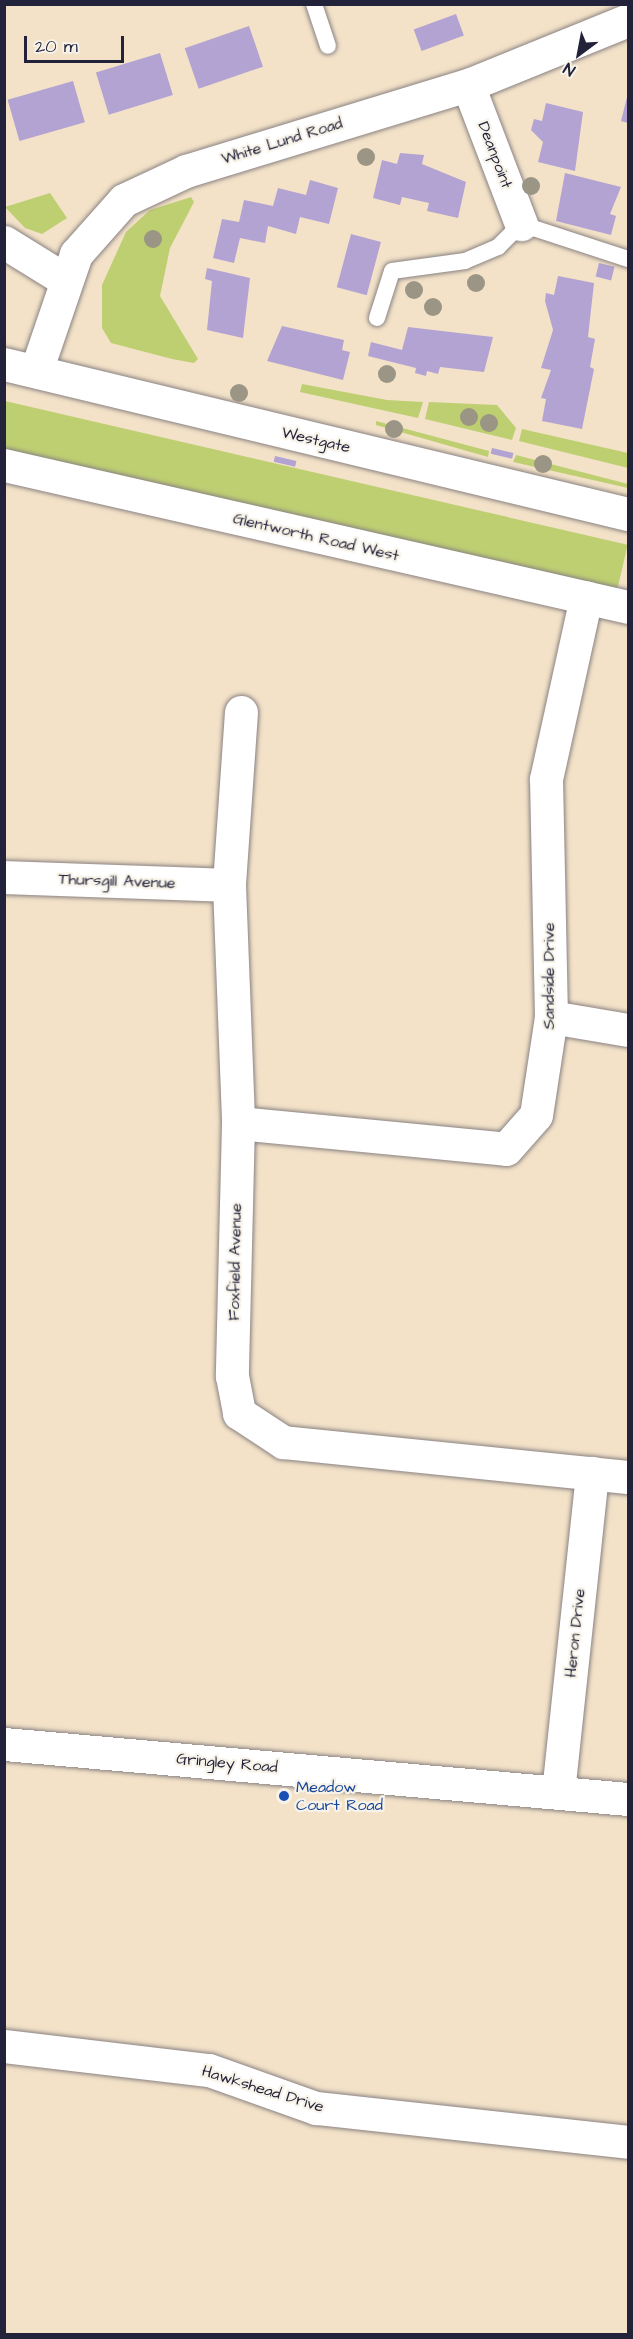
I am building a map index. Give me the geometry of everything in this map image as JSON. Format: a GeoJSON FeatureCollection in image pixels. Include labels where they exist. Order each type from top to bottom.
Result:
{"type":"FeatureCollection","features":[{"type":"Feature","properties":{"kind":"street","name":"White Lund Road"},"geometry":{"type":"LineString","coordinates":[[36,371],[64,279],[105,216],[153,184],[468,85],[628,20]]}},
{"type":"Feature","properties":{"kind":"street","name":"Deanpoint"},"geometry":{"type":"LineString","coordinates":[[468,85],[521,224]]}},
{"type":"Feature","properties":{"kind":"street"},"geometry":{"type":"LineString","coordinates":[[4,242],[64,279]]}},
{"type":"Feature","properties":{"kind":"street","name":"Westgate"},"geometry":{"type":"LineString","coordinates":[[4,364],[628,514]]}},
{"type":"Feature","properties":{"kind":"street","name":"Glentworth Road West"},"geometry":{"type":"LineString","coordinates":[[4,465],[628,607]]}},
{"type":"Feature","properties":{"kind":"street","name":"Sandside Drive"},"geometry":{"type":"LineString","coordinates":[[238,1123],[506,1149],[537,1115],[551,1017],[546,780],[586,597]]}},
{"type":"Feature","properties":{"kind":"street","name":"Foxfield Avenue"},"geometry":{"type":"LineString","coordinates":[[242,712],[229,885],[238,1123],[232,1376],[239,1413],[283,1442],[628,1477]]}},
{"type":"Feature","properties":{"kind":"street","name":"Thursgill Avenue"},"geometry":{"type":"LineString","coordinates":[[4,877],[229,885]]}},
{"type":"Feature","properties":{"kind":"street"},"geometry":{"type":"LineString","coordinates":[[551,1017],[628,1030]]}},
{"type":"Feature","properties":{"kind":"street","name":"Heron Drive"},"geometry":{"type":"LineString","coordinates":[[558,1792],[592,1473]]}},
{"type":"Feature","properties":{"kind":"street","name":"Gringley Road"},"geometry":{"type":"LineString","coordinates":[[4,1744],[628,1799]]}},
{"type":"Feature","properties":{"kind":"street","name":"Hawkshead Drive"},"geometry":{"type":"LineString","coordinates":[[4,2046],[209,2070],[316,2108],[628,2142]]}},
{"type":"Feature","properties":{"kind":"lane"},"geometry":{"type":"LineString","coordinates":[[314,4],[328,46]]}},
{"type":"Feature","properties":{"kind":"lane"},"geometry":{"type":"LineString","coordinates":[[377,318],[392,270],[465,261],[498,247],[521,224],[628,259]]}},
{"type":"Feature","properties":{"kind":"green space"},"geometry":{"type":"Polygon","coordinates":[[[50,193],[67,218],[42,234],[25,228],[5,207],[50,193]]]}},
{"type":"Feature","properties":{"kind":"green space"},"geometry":{"type":"Polygon","coordinates":[[[191,197],[194,202],[170,248],[160,296],[198,359],[194,363],[172,359],[111,343],[102,328],[102,285],[126,232],[150,210],[191,197]]]}},
{"type":"Feature","properties":{"kind":"green space"},"geometry":{"type":"Polygon","coordinates":[[[302,384],[387,400],[423,402],[418,418],[300,392],[302,384]]]}},
{"type":"Feature","properties":{"kind":"green space"},"geometry":{"type":"Polygon","coordinates":[[[5,401],[628,545],[616,594],[4,453],[5,401]]]}},
{"type":"Feature","properties":{"kind":"green space"},"geometry":{"type":"Polygon","coordinates":[[[429,402],[497,405],[516,428],[512,440],[425,419],[429,402]]]}},
{"type":"Feature","properties":{"kind":"green space"},"geometry":{"type":"Polygon","coordinates":[[[376,421],[489,451],[488,457],[376,425],[376,421]]]}},
{"type":"Feature","properties":{"kind":"green space"},"geometry":{"type":"Polygon","coordinates":[[[522,429],[628,453],[628,468],[519,441],[522,429]]]}},
{"type":"Feature","properties":{"kind":"green space"},"geometry":{"type":"Polygon","coordinates":[[[516,455],[628,484],[628,488],[513,462],[516,455]]]}},
{"type":"Feature","properties":{"kind":"building"},"geometry":{"type":"Polygon","coordinates":[[[456,14],[464,36],[422,51],[414,29],[456,14]]]}},
{"type":"Feature","properties":{"kind":"building"},"geometry":{"type":"Polygon","coordinates":[[[249,26],[263,67],[199,89],[185,48],[249,26]]]}},
{"type":"Feature","properties":{"kind":"building"},"geometry":{"type":"Polygon","coordinates":[[[160,53],[173,95],[109,115],[96,73],[160,53]]]}},
{"type":"Feature","properties":{"kind":"building"},"geometry":{"type":"Polygon","coordinates":[[[73,81],[85,122],[19,141],[8,100],[73,81]]]}},
{"type":"Feature","properties":{"kind":"building"},"geometry":{"type":"Polygon","coordinates":[[[628,93],[628,123],[621,121],[628,93]]]}},
{"type":"Feature","properties":{"kind":"building"},"geometry":{"type":"Polygon","coordinates":[[[546,103],[583,112],[575,171],[538,162],[543,142],[531,130],[534,119],[542,121],[546,103]]]}},
{"type":"Feature","properties":{"kind":"building"},"geometry":{"type":"Polygon","coordinates":[[[400,153],[424,155],[422,164],[466,182],[458,218],[427,211],[429,203],[402,197],[400,205],[373,198],[382,160],[397,164],[400,153]]]}},
{"type":"Feature","properties":{"kind":"building"},"geometry":{"type":"Polygon","coordinates":[[[565,173],[621,187],[610,214],[616,216],[611,235],[556,221],[565,173]]]}},
{"type":"Feature","properties":{"kind":"building"},"geometry":{"type":"Polygon","coordinates":[[[310,180],[338,188],[329,224],[300,217],[296,234],[268,226],[265,243],[240,238],[234,263],[213,258],[222,219],[239,222],[244,200],[273,206],[278,188],[306,195],[310,180]]]}},
{"type":"Feature","properties":{"kind":"building"},"geometry":{"type":"Polygon","coordinates":[[[351,234],[381,242],[367,295],[337,287],[351,234]]]}},
{"type":"Feature","properties":{"kind":"building"},"geometry":{"type":"Polygon","coordinates":[[[599,263],[615,267],[611,280],[596,277],[599,263]]]}},
{"type":"Feature","properties":{"kind":"building"},"geometry":{"type":"Polygon","coordinates":[[[207,268],[250,278],[243,338],[207,330],[212,281],[205,279],[207,268]]]}},
{"type":"Feature","properties":{"kind":"building"},"geometry":{"type":"Polygon","coordinates":[[[558,276],[594,283],[588,337],[595,339],[590,367],[594,369],[582,429],[542,421],[546,399],[541,398],[551,370],[541,368],[553,330],[545,301],[546,293],[554,295],[558,276]]]}},
{"type":"Feature","properties":{"kind":"building"},"geometry":{"type":"Polygon","coordinates":[[[282,326],[344,340],[342,350],[350,352],[343,380],[267,361],[282,326]]]}},
{"type":"Feature","properties":{"kind":"building"},"geometry":{"type":"Polygon","coordinates":[[[408,327],[493,337],[484,372],[440,367],[438,374],[427,371],[426,376],[415,373],[416,368],[368,356],[371,342],[402,350],[408,327]]]}},
{"type":"Feature","properties":{"kind":"building"},"geometry":{"type":"Polygon","coordinates":[[[492,448],[513,453],[512,459],[491,454],[492,448]]]}},
{"type":"Feature","properties":{"kind":"building"},"geometry":{"type":"Polygon","coordinates":[[[275,456],[296,461],[295,467],[274,462],[275,456]]]}},
{"type":"Feature","properties":{"kind":"place","name":"Meadow Court Road"},"geometry":{"type":"Point","coordinates":[284,1796]}}]}
